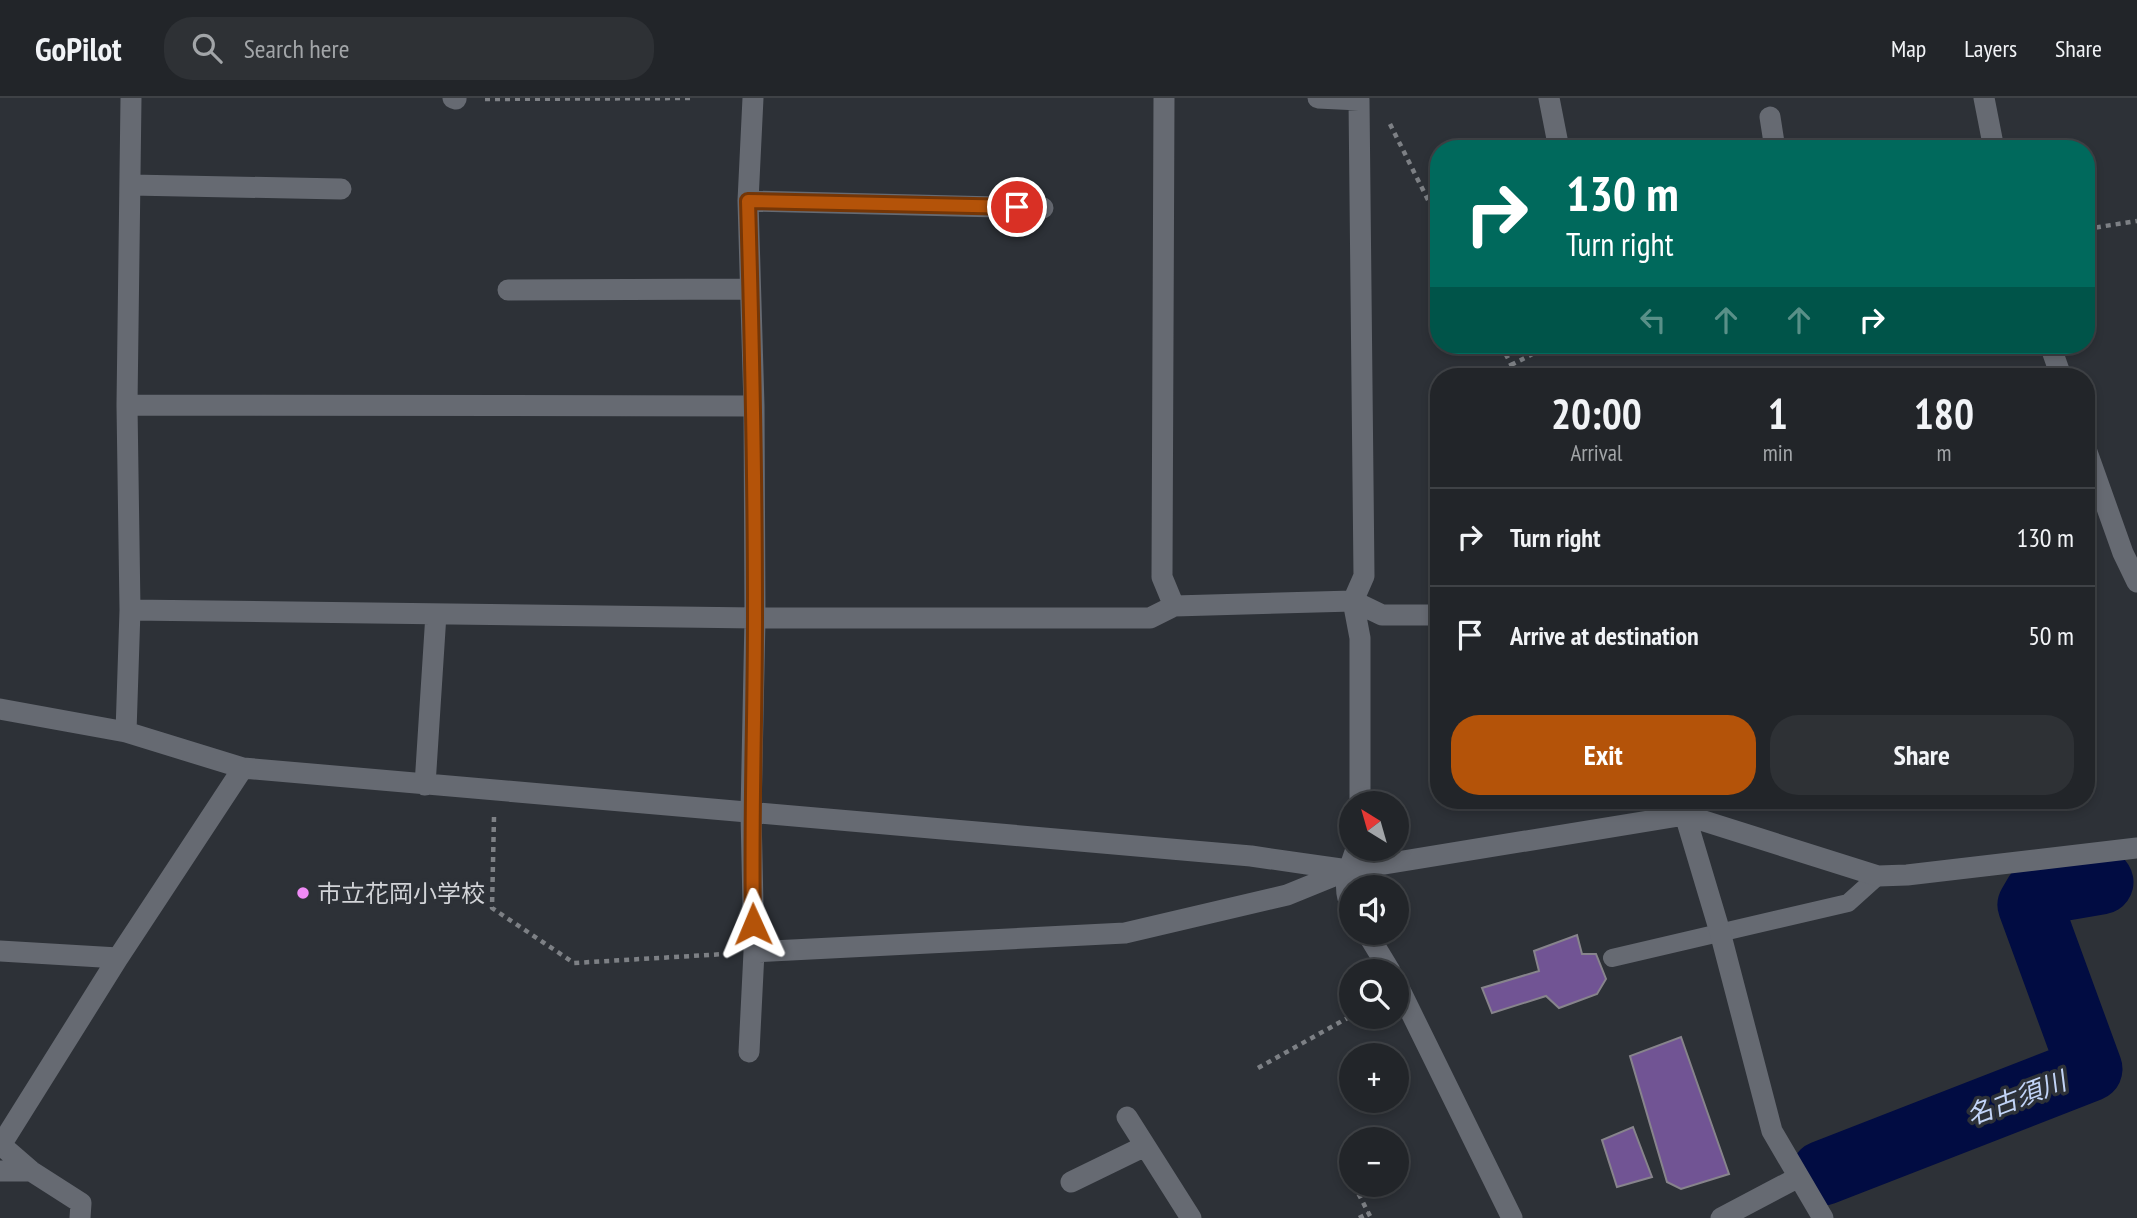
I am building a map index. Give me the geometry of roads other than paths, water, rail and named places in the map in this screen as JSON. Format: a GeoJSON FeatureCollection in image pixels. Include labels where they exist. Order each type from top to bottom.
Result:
{"type":"FeatureCollection","features":[{"type":"Feature","properties":{"kind":"street"},"geometry":{"type":"LineString","coordinates":[[126,732],[130,610],[127,405],[131,98]]}},
{"type":"Feature","properties":{"kind":"street"},"geometry":{"type":"LineString","coordinates":[[749,1052],[754,952],[751,813],[755,618],[754,406],[748,201],[753,98]]}},
{"type":"Feature","properties":{"kind":"street"},"geometry":{"type":"LineString","coordinates":[[1164,98],[1162,577],[1174,606]]}},
{"type":"Feature","properties":{"kind":"street"},"geometry":{"type":"LineString","coordinates":[[1318,98],[1359,100],[1364,576],[1353,601],[1360,638],[1360,791]]}},
{"type":"Feature","properties":{"kind":"street"},"geometry":{"type":"LineString","coordinates":[[1549,98],[1557,140]]}},
{"type":"Feature","properties":{"kind":"street"},"geometry":{"type":"LineString","coordinates":[[1984,98],[1992,140]]}},
{"type":"Feature","properties":{"kind":"street"},"geometry":{"type":"LineString","coordinates":[[1770,117],[1774,140]]}},
{"type":"Feature","properties":{"kind":"street"},"geometry":{"type":"LineString","coordinates":[[131,185],[341,189]]}},
{"type":"Feature","properties":{"kind":"street"},"geometry":{"type":"LineString","coordinates":[[748,201],[1044,208]]}},
{"type":"Feature","properties":{"kind":"street"},"geometry":{"type":"LineString","coordinates":[[508,290],[750,289]]}},
{"type":"Feature","properties":{"kind":"street"},"geometry":{"type":"LineString","coordinates":[[127,405],[754,406]]}},
{"type":"Feature","properties":{"kind":"street"},"geometry":{"type":"LineString","coordinates":[[2095,475],[2123,554],[2137,582]]}},
{"type":"Feature","properties":{"kind":"street"},"geometry":{"type":"LineString","coordinates":[[130,610],[755,618],[1150,618],[1174,606],[1353,601],[1382,615],[1430,615]]}},
{"type":"Feature","properties":{"kind":"street"},"geometry":{"type":"LineString","coordinates":[[425,785],[436,614]]}},
{"type":"Feature","properties":{"kind":"street"},"geometry":{"type":"LineString","coordinates":[[0,709],[126,732],[243,768],[1251,856],[1348,870]]}},
{"type":"Feature","properties":{"kind":"street"},"geometry":{"type":"LineString","coordinates":[[80,1218],[81,1203],[31,1171],[1,1146],[118,958],[243,768]]}},
{"type":"Feature","properties":{"kind":"street"},"geometry":{"type":"LineString","coordinates":[[754,952],[1125,933],[1287,895],[1348,870],[1685,815],[1878,876],[1908,875],[2137,848]]}},
{"type":"Feature","properties":{"kind":"street"},"geometry":{"type":"LineString","coordinates":[[1685,815],[1720,932],[1772,1131],[1797,1178],[1823,1218]]}},
{"type":"Feature","properties":{"kind":"street"},"geometry":{"type":"LineString","coordinates":[[1348,875],[1351,861]]}},
{"type":"Feature","properties":{"kind":"street"},"geometry":{"type":"LineString","coordinates":[[0,951],[118,958]]}},
{"type":"Feature","properties":{"kind":"street"},"geometry":{"type":"LineString","coordinates":[[1409,1008],[1512,1218]]}},
{"type":"Feature","properties":{"kind":"street"},"geometry":{"type":"LineString","coordinates":[[1127,1117],[1191,1218]]}},
{"type":"Feature","properties":{"kind":"street"},"geometry":{"type":"LineString","coordinates":[[1071,1182],[1145,1146]]}},
{"type":"Feature","properties":{"kind":"street"},"geometry":{"type":"LineString","coordinates":[[0,1171],[31,1171]]}},
{"type":"Feature","properties":{"kind":"street"},"geometry":{"type":"LineString","coordinates":[[1721,1218],[1797,1178]]}},
{"type":"Feature","properties":{"kind":"lane"},"geometry":{"type":"LineString","coordinates":[[1612,958],[1848,903],[1878,876]]}},
{"type":"Feature","properties":{"kind":"waterway","name":"名古須川"},"geometry":{"type":"LineString","coordinates":[[1823,1173],[2090,1069],[2030,905],[2037,893],[2101,882]]}},
{"type":"Feature","properties":{"kind":"place","name":"市立花岡小学校"},"geometry":{"type":"Point","coordinates":[303,893]}}]}
